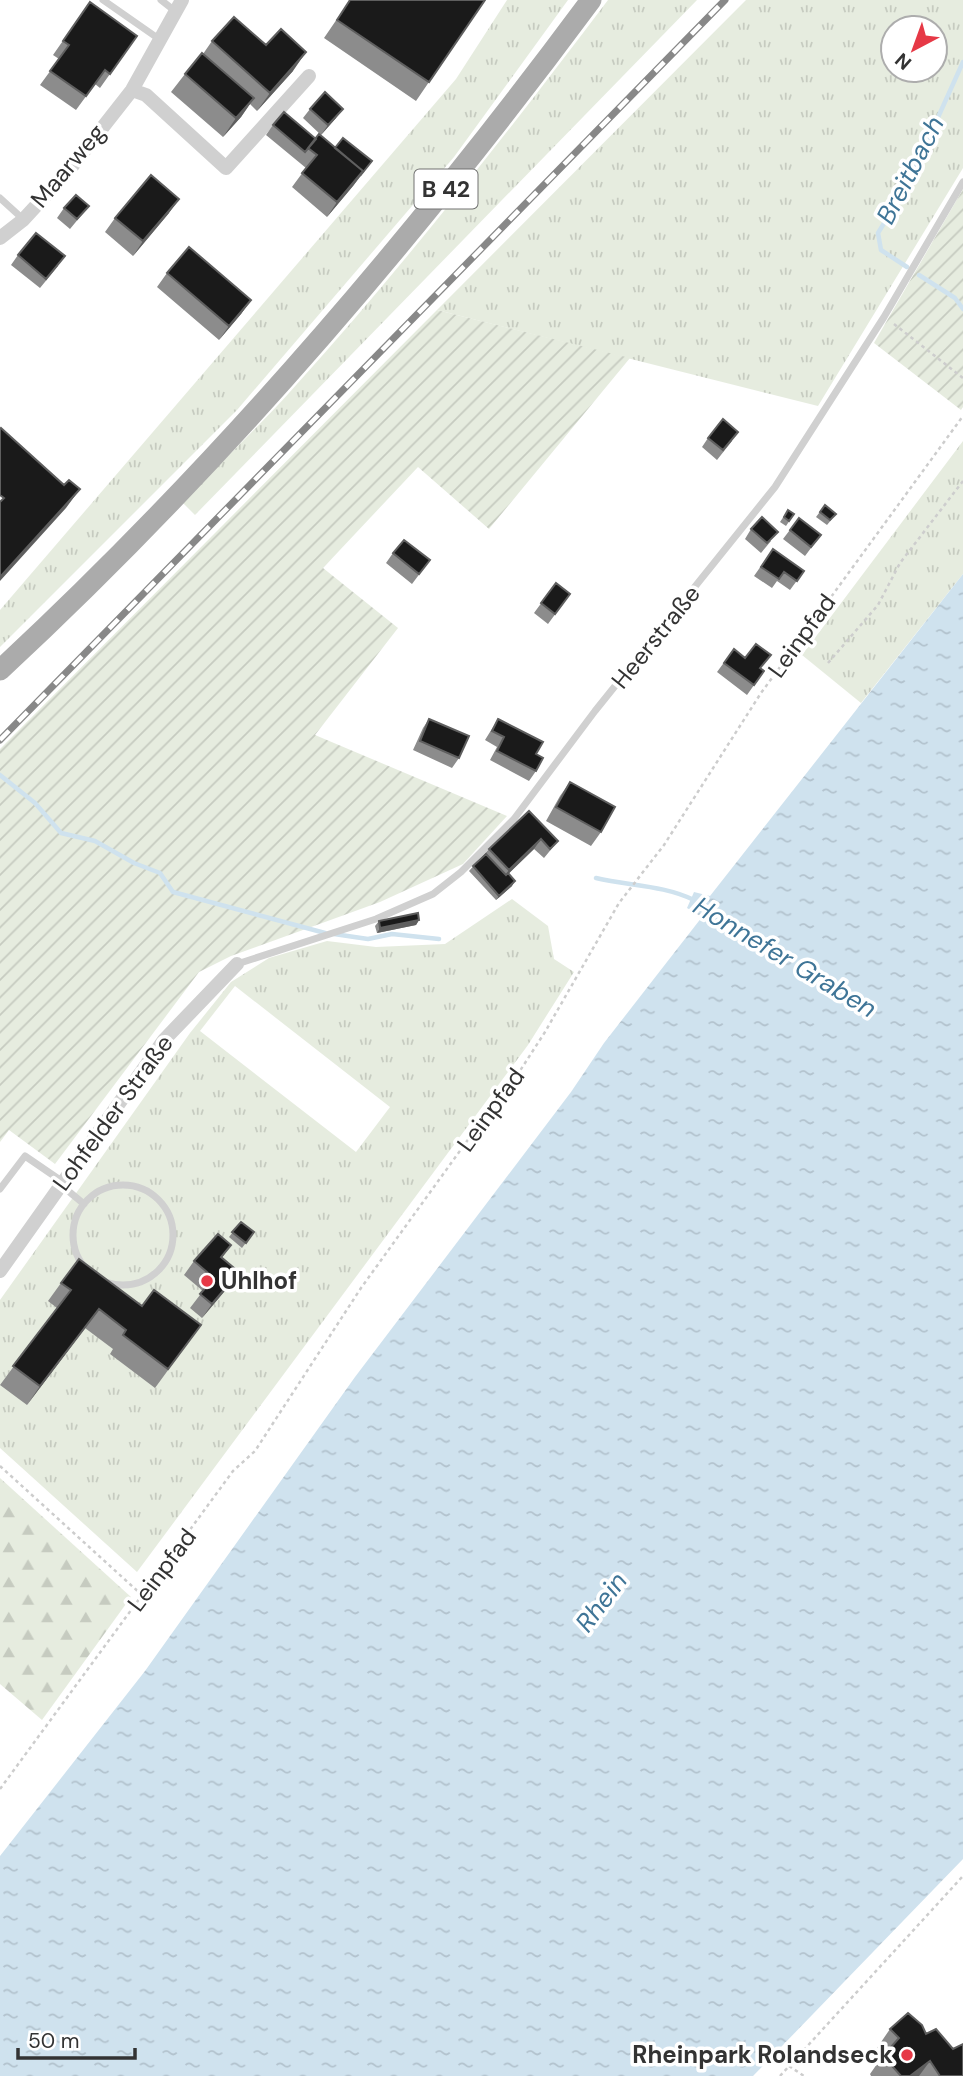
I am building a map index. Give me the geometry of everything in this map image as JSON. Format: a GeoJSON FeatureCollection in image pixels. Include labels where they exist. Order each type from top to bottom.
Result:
{"type":"FeatureCollection","features":[{"type":"Feature","properties":{"kind":"main road","name":"B 42"},"geometry":{"type":"LineString","coordinates":[[4,667],[83,592],[292,372],[461,170],[591,0]]}},
{"type":"Feature","properties":{"kind":"street","name":"Maarweg"},"geometry":{"type":"LineString","coordinates":[[0,238],[23,220],[70,169],[132,90],[179,6]]}},
{"type":"Feature","properties":{"kind":"street"},"geometry":{"type":"LineString","coordinates":[[132,90],[146,95],[226,168],[309,76]]}},
{"type":"Feature","properties":{"kind":"street","name":"Lohfelder Straße"},"geometry":{"type":"LineString","coordinates":[[0,1270],[164,1040],[237,964]]}},
{"type":"Feature","properties":{"kind":"lane"},"geometry":{"type":"LineString","coordinates":[[103,0],[159,39]]}},
{"type":"Feature","properties":{"kind":"lane"},"geometry":{"type":"LineString","coordinates":[[160,0],[179,6]]}},
{"type":"Feature","properties":{"kind":"lane","name":"Heerstraße"},"geometry":{"type":"LineString","coordinates":[[237,964],[376,919],[433,894],[461,872],[514,819],[595,711],[775,487],[884,317],[963,182]]}},
{"type":"Feature","properties":{"kind":"lane"},"geometry":{"type":"LineString","coordinates":[[0,198],[23,220]]}},
{"type":"Feature","properties":{"kind":"lane"},"geometry":{"type":"LineString","coordinates":[[0,1189],[25,1156],[84,1203]]}},
{"type":"Feature","properties":{"kind":"lane"},"geometry":{"type":"LineString","coordinates":[[110,1186],[134,1187],[155,1197],[166,1210],[172,1224],[172,1241],[168,1256],[159,1270],[145,1280],[129,1285],[112,1284],[96,1278],[84,1266],[74,1243],[75,1218],[84,1203],[110,1186]]}},
{"type":"Feature","properties":{"kind":"path"},"geometry":{"type":"LineString","coordinates":[[884,317],[963,378]]}},
{"type":"Feature","properties":{"kind":"path","name":"Leinpfad"},"geometry":{"type":"LineString","coordinates":[[0,1789],[233,1471],[255,1451],[361,1288],[475,1130],[496,1108],[551,1023],[628,891],[664,845],[761,693],[963,416]]}},
{"type":"Feature","properties":{"kind":"path"},"geometry":{"type":"LineString","coordinates":[[828,663],[878,605],[900,563],[963,481]]}},
{"type":"Feature","properties":{"kind":"path"},"geometry":{"type":"LineString","coordinates":[[0,1466],[143,1596]]}},
{"type":"Feature","properties":{"kind":"path"},"geometry":{"type":"LineString","coordinates":[[780,2076],[963,1876]]}},
{"type":"Feature","properties":{"kind":"path"},"geometry":{"type":"LineString","coordinates":[[789,2066],[804,2076]]}},
{"type":"Feature","properties":{"kind":"green space"},"geometry":{"type":"Polygon","coordinates":[[[507,0],[568,0],[454,157],[237,410],[0,647],[0,610],[456,79],[507,0]]]}},
{"type":"Feature","properties":{"kind":"green space"},"geometry":{"type":"Polygon","coordinates":[[[608,0],[697,0],[195,515],[182,502],[283,399],[378,291],[495,147],[608,0]]]}},
{"type":"Feature","properties":{"kind":"green space"},"geometry":{"type":"Polygon","coordinates":[[[746,0],[963,0],[963,168],[818,406],[437,310],[746,0]]]}},
{"type":"Feature","properties":{"kind":"green space"},"geometry":{"type":"Polygon","coordinates":[[[963,189],[963,407],[961,410],[874,343],[963,189]]]}},
{"type":"Feature","properties":{"kind":"green space"},"geometry":{"type":"Polygon","coordinates":[[[437,310],[630,358],[489,529],[418,467],[323,568],[398,628],[315,735],[507,816],[463,864],[380,902],[231,956],[199,972],[55,1164],[9,1130],[0,1142],[0,749],[437,310]]]}},
{"type":"Feature","properties":{"kind":"green space"},"geometry":{"type":"Polygon","coordinates":[[[963,441],[963,574],[861,703],[802,655],[963,441]]]}},
{"type":"Feature","properties":{"kind":"green space"},"geometry":{"type":"Polygon","coordinates":[[[512,899],[548,926],[554,959],[574,972],[528,1045],[137,1572],[0,1448],[0,1300],[190,1033],[231,982],[269,958],[327,941],[376,947],[445,944],[512,899]],[[235,986],[200,1031],[356,1152],[390,1107],[235,986]]]}},
{"type":"Feature","properties":{"kind":"green space"},"geometry":{"type":"Polygon","coordinates":[[[0,1478],[131,1597],[42,1720],[0,1684],[0,1478]]]}},
{"type":"Feature","properties":{"kind":"water","name":"Rhein"},"geometry":{"type":"Polygon","coordinates":[[[963,574],[963,1859],[753,2076],[0,2076],[0,1856],[145,1671],[355,1377],[571,1092],[604,1043],[702,917],[687,908],[694,892],[710,896],[963,574]]]}},
{"type":"Feature","properties":{"kind":"building"},"geometry":{"type":"Polygon","coordinates":[[[350,0],[485,0],[429,82],[337,20],[350,0]]]}},
{"type":"Feature","properties":{"kind":"building"},"geometry":{"type":"Polygon","coordinates":[[[90,2],[137,36],[110,74],[105,70],[86,96],[50,71],[69,45],[63,41],[90,2]]]}},
{"type":"Feature","properties":{"kind":"building"},"geometry":{"type":"Polygon","coordinates":[[[234,17],[266,45],[281,29],[306,52],[270,93],[212,41],[234,17]]]}},
{"type":"Feature","properties":{"kind":"building"},"geometry":{"type":"Polygon","coordinates":[[[202,53],[254,98],[236,118],[185,74],[202,53]]]}},
{"type":"Feature","properties":{"kind":"building"},"geometry":{"type":"Polygon","coordinates":[[[325,92],[343,109],[328,125],[310,109],[325,92]]]}},
{"type":"Feature","properties":{"kind":"building"},"geometry":{"type":"Polygon","coordinates":[[[284,112],[316,139],[305,152],[273,125],[284,112]]]}},
{"type":"Feature","properties":{"kind":"building"},"geometry":{"type":"Polygon","coordinates":[[[319,134],[363,171],[337,202],[302,173],[317,155],[308,148],[319,134]]]}},
{"type":"Feature","properties":{"kind":"building"},"geometry":{"type":"Polygon","coordinates":[[[343,138],[372,161],[360,176],[363,171],[335,148],[343,138]]]}},
{"type":"Feature","properties":{"kind":"building"},"geometry":{"type":"Polygon","coordinates":[[[151,175],[179,199],[143,241],[115,218],[151,175]]]}},
{"type":"Feature","properties":{"kind":"building"},"geometry":{"type":"Polygon","coordinates":[[[76,195],[89,206],[77,219],[64,208],[76,195]]]}},
{"type":"Feature","properties":{"kind":"building"},"geometry":{"type":"Polygon","coordinates":[[[36,233],[65,256],[46,279],[18,255],[36,233]]]}},
{"type":"Feature","properties":{"kind":"building"},"geometry":{"type":"Polygon","coordinates":[[[189,247],[251,300],[229,326],[167,273],[189,247]]]}},
{"type":"Feature","properties":{"kind":"building"},"geometry":{"type":"Polygon","coordinates":[[[723,419],[738,432],[723,450],[708,438],[723,419]]]}},
{"type":"Feature","properties":{"kind":"building"},"geometry":{"type":"Polygon","coordinates":[[[1,428],[64,485],[69,480],[80,489],[0,577],[0,502],[4,498],[0,495],[1,428]]]}},
{"type":"Feature","properties":{"kind":"building"},"geometry":{"type":"Polygon","coordinates":[[[825,505],[836,514],[830,520],[820,512],[825,505]]]}},
{"type":"Feature","properties":{"kind":"building"},"geometry":{"type":"Polygon","coordinates":[[[788,510],[794,514],[789,521],[784,517],[788,510]]]}},
{"type":"Feature","properties":{"kind":"building"},"geometry":{"type":"Polygon","coordinates":[[[762,517],[778,532],[767,543],[751,529],[762,517]]]}},
{"type":"Feature","properties":{"kind":"building"},"geometry":{"type":"Polygon","coordinates":[[[799,518],[821,535],[811,547],[790,530],[799,518]]]}},
{"type":"Feature","properties":{"kind":"building"},"geometry":{"type":"Polygon","coordinates":[[[404,540],[430,560],[419,574],[393,553],[404,540]]]}},
{"type":"Feature","properties":{"kind":"building"},"geometry":{"type":"Polygon","coordinates":[[[773,549],[804,571],[797,581],[784,572],[779,579],[761,567],[773,549]]]}},
{"type":"Feature","properties":{"kind":"building"},"geometry":{"type":"Polygon","coordinates":[[[556,583],[570,594],[555,614],[541,603],[556,583]]]}},
{"type":"Feature","properties":{"kind":"building"},"geometry":{"type":"Polygon","coordinates":[[[756,644],[771,655],[760,668],[764,671],[754,685],[724,663],[734,649],[745,658],[756,644]]]}},
{"type":"Feature","properties":{"kind":"building"},"geometry":{"type":"Polygon","coordinates":[[[429,719],[469,736],[459,758],[420,741],[429,719]]]}},
{"type":"Feature","properties":{"kind":"building"},"geometry":{"type":"Polygon","coordinates":[[[498,719],[543,742],[536,754],[543,758],[536,771],[497,751],[504,737],[492,731],[498,719]]]}},
{"type":"Feature","properties":{"kind":"building"},"geometry":{"type":"Polygon","coordinates":[[[570,782],[615,807],[601,832],[556,807],[570,782]]]}},
{"type":"Feature","properties":{"kind":"building"},"geometry":{"type":"Polygon","coordinates":[[[529,811],[558,841],[550,849],[541,839],[509,870],[489,849],[529,811]]]}},
{"type":"Feature","properties":{"kind":"building"},"geometry":{"type":"Polygon","coordinates":[[[486,854],[515,881],[499,896],[473,866],[486,854]]]}},
{"type":"Feature","properties":{"kind":"building"},"geometry":{"type":"Polygon","coordinates":[[[418,913],[419,920],[380,928],[379,921],[418,913]]]}},
{"type":"Feature","properties":{"kind":"building"},"geometry":{"type":"Polygon","coordinates":[[[241,1222],[254,1232],[246,1243],[232,1232],[241,1222]]]}},
{"type":"Feature","properties":{"kind":"building"},"geometry":{"type":"Polygon","coordinates":[[[218,1234],[231,1245],[221,1257],[239,1272],[212,1304],[200,1294],[214,1278],[194,1261],[218,1234]]]}},
{"type":"Feature","properties":{"kind":"building"},"geometry":{"type":"Polygon","coordinates":[[[79,1259],[142,1306],[154,1290],[201,1325],[168,1369],[123,1335],[126,1330],[99,1309],[40,1386],[13,1366],[71,1290],[61,1283],[79,1259]]]}},
{"type":"Feature","properties":{"kind":"building"},"geometry":{"type":"Polygon","coordinates":[[[908,2013],[922,2025],[926,2034],[936,2029],[953,2049],[963,2044],[963,2076],[940,2076],[930,2061],[910,2076],[901,2076],[883,2056],[899,2038],[890,2029],[908,2013]]]}},
{"type":"Feature","properties":{"kind":"waterway","name":"Breitbach"},"geometry":{"type":"LineString","coordinates":[[907,267],[881,250],[878,233],[907,186],[963,62]]}},
{"type":"Feature","properties":{"kind":"waterway","name":"Breitbach"},"geometry":{"type":"LineString","coordinates":[[919,275],[955,298],[963,309]]}},
{"type":"Feature","properties":{"kind":"waterway","name":"Honnefer Graben"},"geometry":{"type":"LineString","coordinates":[[0,775],[35,803],[61,833],[95,841],[134,863],[160,873],[173,892],[325,933]]}},
{"type":"Feature","properties":{"kind":"waterway","name":"Honnefer Graben"},"geometry":{"type":"LineString","coordinates":[[596,878],[658,889],[694,900]]}},
{"type":"Feature","properties":{"kind":"waterway","name":"Honnefer Graben"},"geometry":{"type":"LineString","coordinates":[[334,934],[368,939],[392,934],[439,939]]}},
{"type":"Feature","properties":{"kind":"railway"},"geometry":{"type":"LineString","coordinates":[[0,740],[725,0]]}},
{"type":"Feature","properties":{"kind":"place","name":"Uhlhof"},"geometry":{"type":"Point","coordinates":[207,1281]}},
{"type":"Feature","properties":{"kind":"place","name":"Rheinpark Rolandseck"},"geometry":{"type":"Point","coordinates":[907,2055]}}]}
